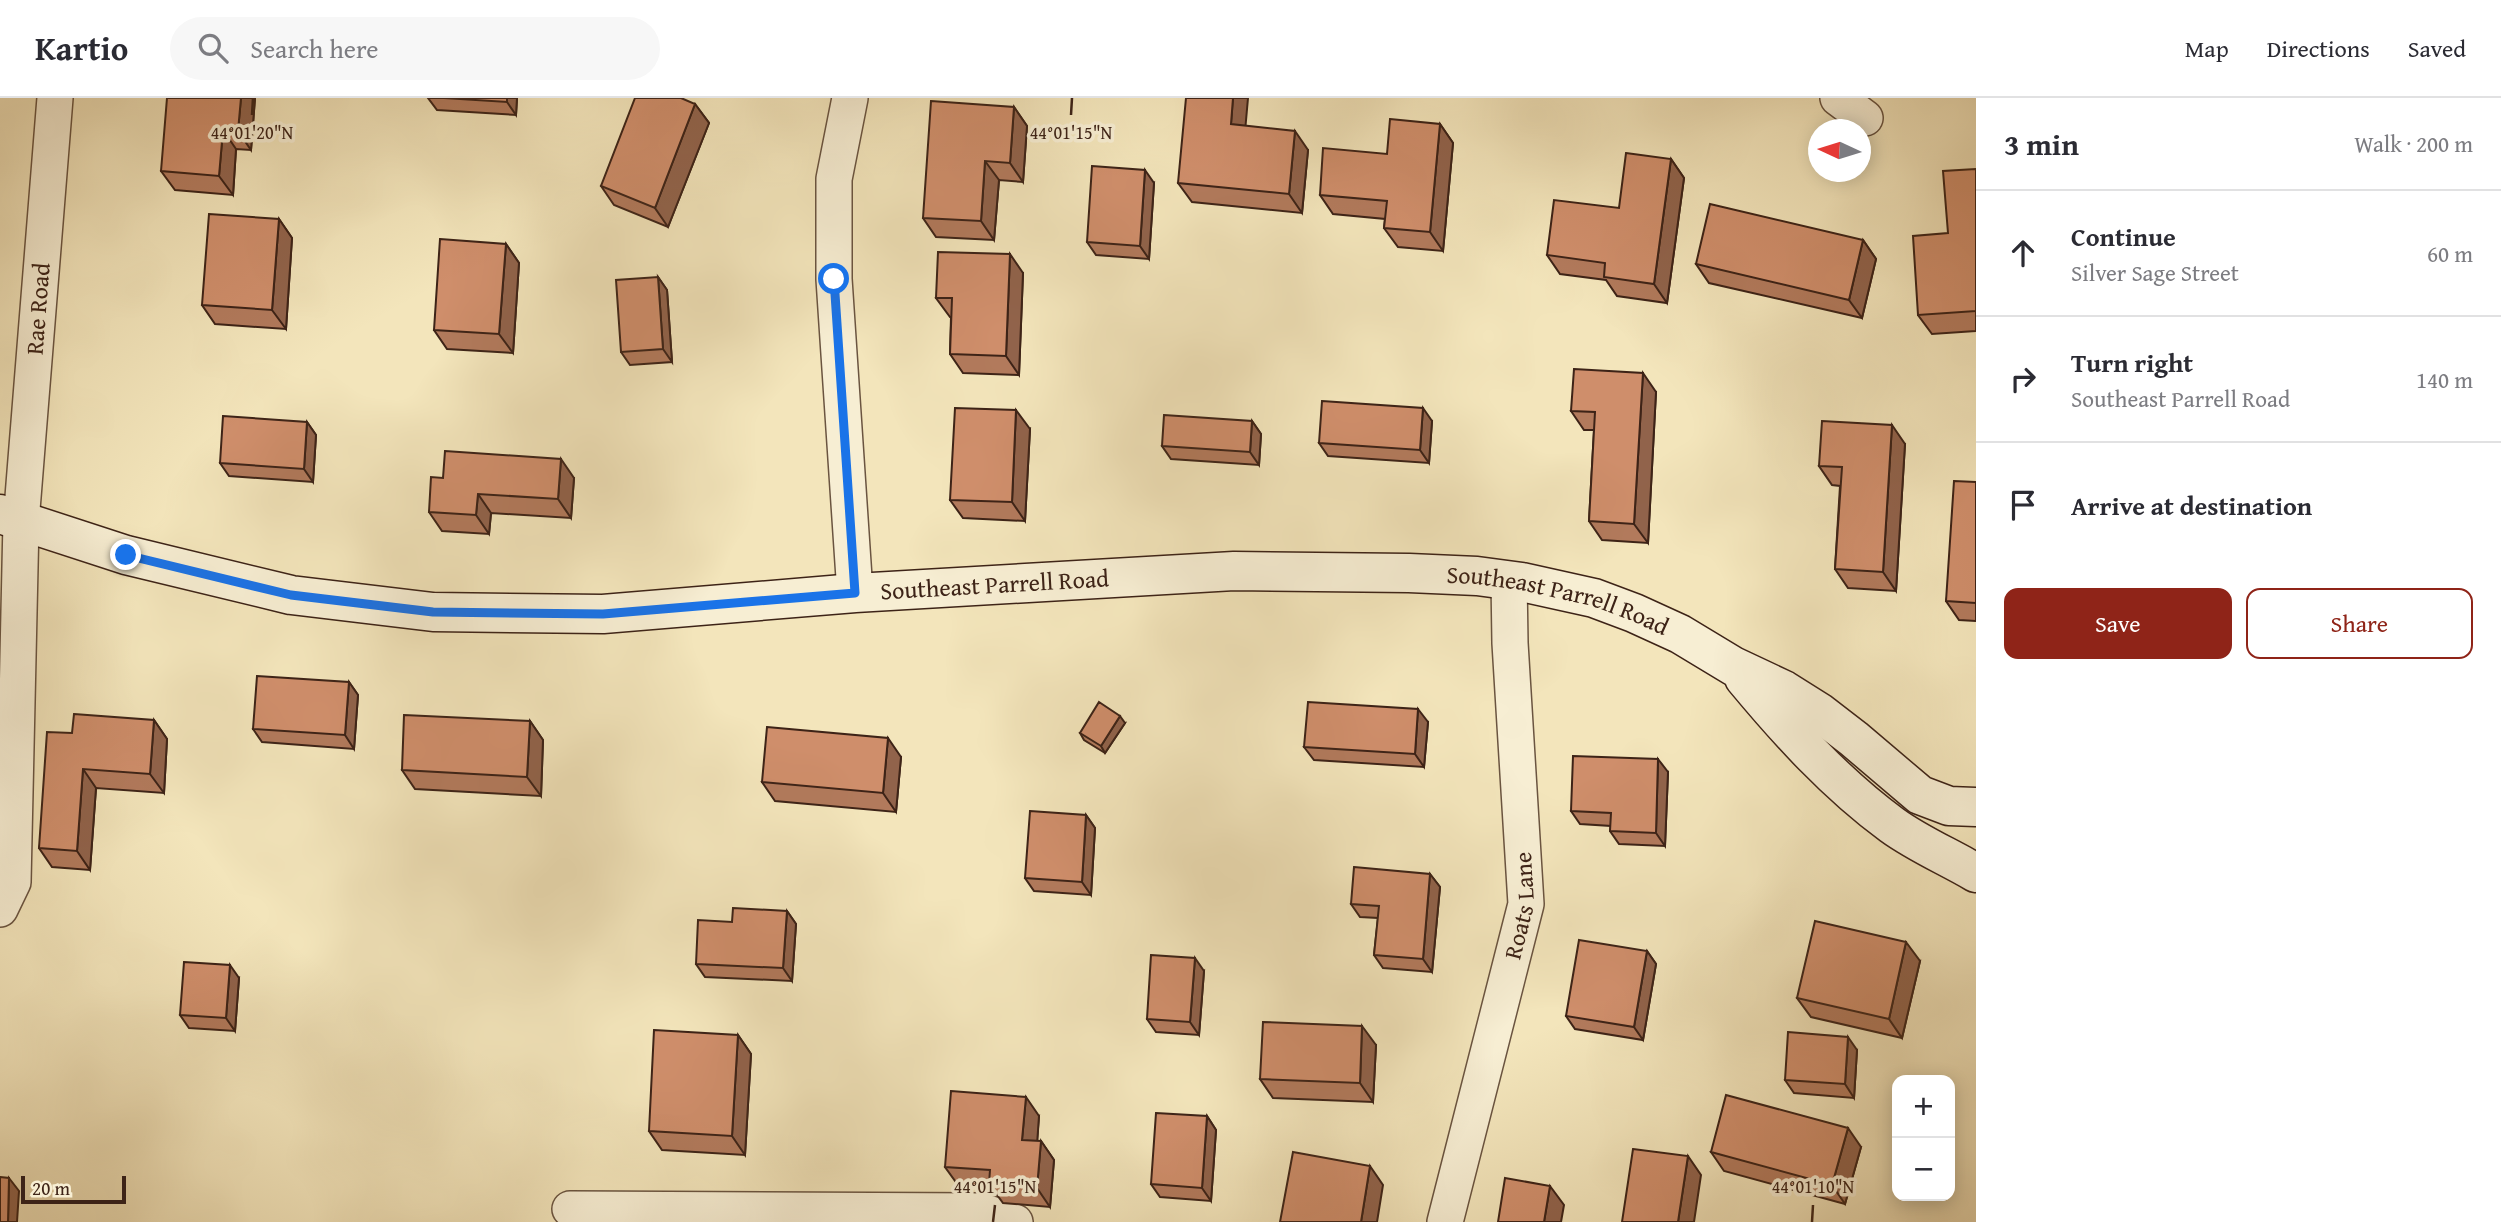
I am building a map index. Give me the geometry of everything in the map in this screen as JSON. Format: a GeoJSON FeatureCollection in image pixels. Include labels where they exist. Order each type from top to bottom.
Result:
{"type":"FeatureCollection","features":[{"type":"Feature","properties":{"kind":"street","name":"Rae Road"},"geometry":{"type":"LineString","coordinates":[[0,909],[13,882],[11,518],[55,98]]}},
{"type":"Feature","properties":{"kind":"street"},"geometry":{"type":"LineString","coordinates":[[846,99],[834,178],[834,279],[855,593]]}},
{"type":"Feature","properties":{"kind":"street","name":"Southeast Parrell Road"},"geometry":{"type":"LineString","coordinates":[[11,518],[126,555],[291,595],[433,612],[603,614],[855,593],[1234,571],[1409,573],[1509,580],[1581,595],[1634,613],[1680,634],[1819,712],[1920,796],[1949,806],[1976,807]]}},
{"type":"Feature","properties":{"kind":"street","name":"Roats Lane"},"geometry":{"type":"LineString","coordinates":[[1445,1222],[1526,904],[1510,643],[1509,580]]}},
{"type":"Feature","properties":{"kind":"street","name":"Southeast Parrell Road"},"geometry":{"type":"LineString","coordinates":[[1733,666],[1791,734],[1874,811],[1903,833],[1976,873]]}},
{"type":"Feature","properties":{"kind":"street"},"geometry":{"type":"LineString","coordinates":[[570,1209],[982,1210],[1015,1222]]}},
{"type":"Feature","properties":{"kind":"building"},"geometry":{"type":"Polygon","coordinates":[[[167,98],[241,98],[238,131],[223,130],[219,176],[161,171],[167,98]]]}},
{"type":"Feature","properties":{"kind":"building"},"geometry":{"type":"Polygon","coordinates":[[[444,98],[507,98],[507,102],[444,98]]]}},
{"type":"Feature","properties":{"kind":"building"},"geometry":{"type":"Polygon","coordinates":[[[635,98],[681,98],[695,104],[655,208],[601,186],[635,98]]]}},
{"type":"Feature","properties":{"kind":"building"},"geometry":{"type":"Polygon","coordinates":[[[1186,98],[1233,98],[1231,124],[1295,131],[1289,194],[1178,183],[1186,98]]]}},
{"type":"Feature","properties":{"kind":"building"},"geometry":{"type":"Polygon","coordinates":[[[931,101],[1014,107],[1010,163],[985,161],[981,221],[923,218],[931,101]]]}},
{"type":"Feature","properties":{"kind":"building"},"geometry":{"type":"Polygon","coordinates":[[[1390,119],[1440,124],[1430,232],[1384,228],[1387,201],[1320,195],[1323,148],[1387,154],[1390,119]]]}},
{"type":"Feature","properties":{"kind":"building"},"geometry":{"type":"Polygon","coordinates":[[[1626,153],[1671,159],[1654,284],[1604,277],[1605,263],[1547,255],[1554,200],[1619,208],[1626,153]]]}},
{"type":"Feature","properties":{"kind":"building"},"geometry":{"type":"Polygon","coordinates":[[[1092,166],[1145,170],[1140,246],[1087,242],[1092,166]]]}},
{"type":"Feature","properties":{"kind":"building"},"geometry":{"type":"Polygon","coordinates":[[[1976,169],[1976,311],[1918,315],[1913,236],[1948,233],[1943,171],[1976,169]]]}},
{"type":"Feature","properties":{"kind":"building"},"geometry":{"type":"Polygon","coordinates":[[[1710,204],[1863,240],[1849,300],[1696,264],[1710,204]]]}},
{"type":"Feature","properties":{"kind":"building"},"geometry":{"type":"Polygon","coordinates":[[[209,214],[279,219],[272,310],[202,305],[209,214]]]}},
{"type":"Feature","properties":{"kind":"building"},"geometry":{"type":"Polygon","coordinates":[[[440,239],[506,244],[499,334],[434,330],[440,239]]]}},
{"type":"Feature","properties":{"kind":"building"},"geometry":{"type":"Polygon","coordinates":[[[938,252],[1010,254],[1006,356],[950,354],[952,298],[936,298],[938,252]]]}},
{"type":"Feature","properties":{"kind":"building"},"geometry":{"type":"Polygon","coordinates":[[[658,277],[663,349],[621,352],[616,280],[658,277]]]}},
{"type":"Feature","properties":{"kind":"building"},"geometry":{"type":"Polygon","coordinates":[[[1574,369],[1643,373],[1634,524],[1589,521],[1595,412],[1571,411],[1574,369]]]}},
{"type":"Feature","properties":{"kind":"building"},"geometry":{"type":"Polygon","coordinates":[[[1322,401],[1423,408],[1420,450],[1319,443],[1322,401]]]}},
{"type":"Feature","properties":{"kind":"building"},"geometry":{"type":"Polygon","coordinates":[[[955,408],[1016,410],[1012,502],[950,500],[955,408]]]}},
{"type":"Feature","properties":{"kind":"building"},"geometry":{"type":"Polygon","coordinates":[[[1164,415],[1252,421],[1250,452],[1162,446],[1164,415]]]}},
{"type":"Feature","properties":{"kind":"building"},"geometry":{"type":"Polygon","coordinates":[[[223,416],[307,422],[304,469],[220,463],[223,416]]]}},
{"type":"Feature","properties":{"kind":"building"},"geometry":{"type":"Polygon","coordinates":[[[1822,421],[1892,425],[1883,572],[1835,569],[1842,467],[1819,466],[1822,421]]]}},
{"type":"Feature","properties":{"kind":"building"},"geometry":{"type":"Polygon","coordinates":[[[445,451],[561,459],[558,499],[478,494],[476,515],[429,512],[431,477],[443,478],[445,451]]]}},
{"type":"Feature","properties":{"kind":"building"},"geometry":{"type":"Polygon","coordinates":[[[1954,481],[1976,482],[1976,603],[1946,601],[1954,481]]]}},
{"type":"Feature","properties":{"kind":"building"},"geometry":{"type":"Polygon","coordinates":[[[257,676],[349,682],[345,735],[253,729],[257,676]]]}},
{"type":"Feature","properties":{"kind":"building"},"geometry":{"type":"Polygon","coordinates":[[[1099,702],[1120,716],[1101,746],[1080,733],[1099,702]]]}},
{"type":"Feature","properties":{"kind":"building"},"geometry":{"type":"Polygon","coordinates":[[[1308,702],[1418,709],[1415,754],[1304,747],[1308,702]]]}},
{"type":"Feature","properties":{"kind":"building"},"geometry":{"type":"Polygon","coordinates":[[[74,714],[154,720],[150,774],[83,769],[77,851],[39,848],[47,732],[72,733],[74,714]]]}},
{"type":"Feature","properties":{"kind":"building"},"geometry":{"type":"Polygon","coordinates":[[[404,715],[530,721],[527,777],[402,770],[404,715]]]}},
{"type":"Feature","properties":{"kind":"building"},"geometry":{"type":"Polygon","coordinates":[[[767,727],[888,738],[883,793],[762,782],[767,727]]]}},
{"type":"Feature","properties":{"kind":"building"},"geometry":{"type":"Polygon","coordinates":[[[1573,756],[1658,759],[1656,833],[1610,831],[1611,813],[1571,811],[1573,756]]]}},
{"type":"Feature","properties":{"kind":"building"},"geometry":{"type":"Polygon","coordinates":[[[1030,811],[1086,815],[1082,882],[1025,878],[1030,811]]]}},
{"type":"Feature","properties":{"kind":"building"},"geometry":{"type":"Polygon","coordinates":[[[1354,867],[1430,874],[1423,959],[1374,955],[1379,906],[1351,904],[1354,867]]]}},
{"type":"Feature","properties":{"kind":"building"},"geometry":{"type":"Polygon","coordinates":[[[733,908],[787,911],[783,968],[696,964],[698,920],[732,922],[733,908]]]}},
{"type":"Feature","properties":{"kind":"building"},"geometry":{"type":"Polygon","coordinates":[[[1815,921],[1906,942],[1889,1019],[1797,998],[1815,921]]]}},
{"type":"Feature","properties":{"kind":"building"},"geometry":{"type":"Polygon","coordinates":[[[1579,940],[1647,951],[1634,1027],[1566,1016],[1579,940]]]}},
{"type":"Feature","properties":{"kind":"building"},"geometry":{"type":"Polygon","coordinates":[[[1151,955],[1195,958],[1190,1022],[1147,1019],[1151,955]]]}},
{"type":"Feature","properties":{"kind":"building"},"geometry":{"type":"Polygon","coordinates":[[[184,962],[230,965],[226,1018],[180,1015],[184,962]]]}},
{"type":"Feature","properties":{"kind":"building"},"geometry":{"type":"Polygon","coordinates":[[[1263,1022],[1362,1026],[1360,1083],[1260,1079],[1263,1022]]]}},
{"type":"Feature","properties":{"kind":"building"},"geometry":{"type":"Polygon","coordinates":[[[654,1030],[738,1035],[732,1136],[649,1131],[654,1030]]]}},
{"type":"Feature","properties":{"kind":"building"},"geometry":{"type":"Polygon","coordinates":[[[1788,1032],[1848,1037],[1845,1084],[1785,1080],[1788,1032]]]}},
{"type":"Feature","properties":{"kind":"building"},"geometry":{"type":"Polygon","coordinates":[[[951,1091],[1026,1097],[1022,1140],[1041,1141],[1037,1188],[989,1184],[990,1170],[945,1167],[951,1091]]]}},
{"type":"Feature","properties":{"kind":"building"},"geometry":{"type":"Polygon","coordinates":[[[1726,1095],[1848,1128],[1832,1185],[1711,1152],[1726,1095]]]}},
{"type":"Feature","properties":{"kind":"building"},"geometry":{"type":"Polygon","coordinates":[[[1156,1113],[1207,1116],[1202,1188],[1151,1184],[1156,1113]]]}},
{"type":"Feature","properties":{"kind":"building"},"geometry":{"type":"Polygon","coordinates":[[[1633,1149],[1688,1156],[1678,1222],[1622,1222],[1633,1149]]]}},
{"type":"Feature","properties":{"kind":"building"},"geometry":{"type":"Polygon","coordinates":[[[1293,1152],[1370,1166],[1361,1222],[1280,1222],[1293,1152]]]}},
{"type":"Feature","properties":{"kind":"building"},"geometry":{"type":"Polygon","coordinates":[[[0,1177],[9,1178],[8,1222],[0,1222],[0,1177]]]}},
{"type":"Feature","properties":{"kind":"building"},"geometry":{"type":"Polygon","coordinates":[[[1505,1178],[1550,1186],[1544,1222],[1498,1222],[1505,1178]]]}},
{"type":"Feature","properties":{"kind":"route"},"geometry":{"type":"LineString","coordinates":[[126,555],[291,595],[433,612],[603,614],[855,593],[834,279]]}}]}
